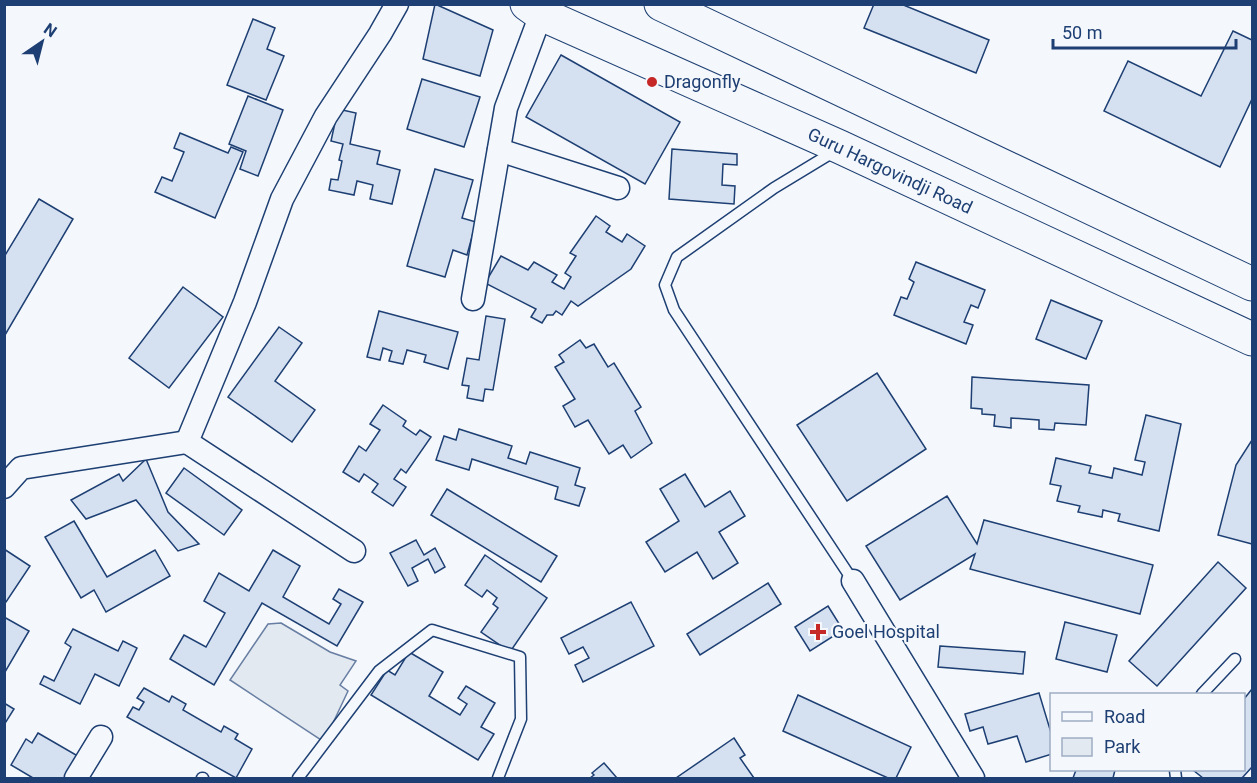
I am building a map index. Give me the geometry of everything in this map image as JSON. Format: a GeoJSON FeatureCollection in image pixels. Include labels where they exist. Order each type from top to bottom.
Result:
{"type":"FeatureCollection","features":[{"type":"Feature","properties":{"kind":"main road"},"geometry":{"type":"LineString","coordinates":[[661,4],[1252,284]]}},
{"type":"Feature","properties":{"kind":"main road","name":"Guru Hargovindji Road"},"geometry":{"type":"LineString","coordinates":[[534,9],[840,147],[1252,339]]}},
{"type":"Feature","properties":{"kind":"street"},"geometry":{"type":"LineString","coordinates":[[187,442],[245,302],[282,200],[326,116],[397,4]]}},
{"type":"Feature","properties":{"kind":"street"},"geometry":{"type":"LineString","coordinates":[[473,299],[506,108],[534,9]]}},
{"type":"Feature","properties":{"kind":"street"},"geometry":{"type":"LineString","coordinates":[[499,150],[618,188]]}},
{"type":"Feature","properties":{"kind":"street"},"geometry":{"type":"LineString","coordinates":[[4,487],[21,468],[187,442],[354,550]]}},
{"type":"Feature","properties":{"kind":"street"},"geometry":{"type":"LineString","coordinates":[[853,581],[973,778]]}},
{"type":"Feature","properties":{"kind":"street"},"geometry":{"type":"LineString","coordinates":[[76,778],[101,738]]}},
{"type":"Feature","properties":{"kind":"lane"},"geometry":{"type":"LineString","coordinates":[[840,147],[774,188],[677,257],[665,285],[674,310],[853,581]]}},
{"type":"Feature","properties":{"kind":"lane"},"geometry":{"type":"LineString","coordinates":[[298,778],[379,671],[432,630],[520,657],[521,719],[498,778]]}},
{"type":"Feature","properties":{"kind":"lane"},"geometry":{"type":"LineString","coordinates":[[1203,693],[1235,659]]}},
{"type":"Feature","properties":{"kind":"green space"},"geometry":{"type":"Polygon","coordinates":[[[281,623],[330,652],[356,661],[340,685],[348,691],[324,742],[230,680],[268,624],[281,623]]]}},
{"type":"Feature","properties":{"kind":"building"},"geometry":{"type":"Polygon","coordinates":[[[435,4],[493,30],[480,76],[423,59],[435,4]]]}},
{"type":"Feature","properties":{"kind":"building"},"geometry":{"type":"Polygon","coordinates":[[[874,4],[901,4],[989,40],[976,73],[864,28],[874,4]]]}},
{"type":"Feature","properties":{"kind":"building"},"geometry":{"type":"Polygon","coordinates":[[[253,19],[275,28],[267,49],[284,56],[266,100],[227,85],[253,19]]]}},
{"type":"Feature","properties":{"kind":"building"},"geometry":{"type":"Polygon","coordinates":[[[1233,31],[1252,40],[1252,99],[1220,167],[1104,111],[1128,61],[1201,96],[1233,31]]]}},
{"type":"Feature","properties":{"kind":"building"},"geometry":{"type":"Polygon","coordinates":[[[561,55],[680,122],[645,184],[526,117],[561,55]]]}},
{"type":"Feature","properties":{"kind":"building"},"geometry":{"type":"Polygon","coordinates":[[[422,79],[480,97],[464,147],[407,129],[422,79]]]}},
{"type":"Feature","properties":{"kind":"building"},"geometry":{"type":"Polygon","coordinates":[[[248,96],[283,110],[258,176],[240,169],[246,151],[229,144],[248,96]]]}},
{"type":"Feature","properties":{"kind":"building"},"geometry":{"type":"Polygon","coordinates":[[[338,109],[356,113],[350,144],[380,151],[377,164],[400,170],[392,204],[370,199],[373,185],[357,181],[354,195],[329,190],[331,179],[338,180],[342,161],[339,160],[343,144],[331,141],[338,109]]]}},
{"type":"Feature","properties":{"kind":"building"},"geometry":{"type":"Polygon","coordinates":[[[180,133],[228,153],[231,147],[243,152],[215,218],[155,192],[162,177],[172,181],[184,152],[174,148],[180,133]]]}},
{"type":"Feature","properties":{"kind":"building"},"geometry":{"type":"Polygon","coordinates":[[[672,149],[737,154],[737,165],[723,164],[722,185],[735,186],[734,204],[669,199],[672,149]]]}},
{"type":"Feature","properties":{"kind":"building"},"geometry":{"type":"Polygon","coordinates":[[[435,169],[473,180],[462,218],[476,222],[467,255],[453,250],[445,277],[407,266],[435,169]]]}},
{"type":"Feature","properties":{"kind":"building"},"geometry":{"type":"Polygon","coordinates":[[[39,199],[73,219],[5,335],[4,257],[39,199]]]}},
{"type":"Feature","properties":{"kind":"building"},"geometry":{"type":"Polygon","coordinates":[[[596,216],[610,226],[606,232],[622,242],[627,234],[645,246],[631,269],[578,306],[571,301],[562,315],[556,311],[553,315],[547,315],[542,323],[531,317],[536,309],[485,283],[501,256],[528,270],[534,262],[557,275],[552,282],[564,289],[571,277],[565,273],[576,256],[570,253],[596,216]]]}},
{"type":"Feature","properties":{"kind":"building"},"geometry":{"type":"Polygon","coordinates":[[[916,262],[985,290],[978,308],[971,305],[964,322],[973,325],[966,344],[894,315],[901,297],[907,299],[914,282],[909,279],[916,262]]]}},
{"type":"Feature","properties":{"kind":"building"},"geometry":{"type":"Polygon","coordinates":[[[183,287],[223,317],[169,388],[129,358],[183,287]]]}},
{"type":"Feature","properties":{"kind":"building"},"geometry":{"type":"Polygon","coordinates":[[[1051,300],[1102,321],[1086,359],[1036,339],[1051,300]]]}},
{"type":"Feature","properties":{"kind":"building"},"geometry":{"type":"Polygon","coordinates":[[[379,311],[458,332],[448,369],[424,362],[426,355],[407,350],[403,364],[389,361],[392,351],[383,348],[380,360],[367,357],[379,311]]]}},
{"type":"Feature","properties":{"kind":"building"},"geometry":{"type":"Polygon","coordinates":[[[486,316],[505,319],[493,390],[485,389],[483,401],[467,398],[469,386],[462,385],[467,358],[479,360],[486,316]]]}},
{"type":"Feature","properties":{"kind":"building"},"geometry":{"type":"Polygon","coordinates":[[[279,327],[302,343],[275,381],[315,410],[292,442],[228,397],[279,327]]]}},
{"type":"Feature","properties":{"kind":"building"},"geometry":{"type":"Polygon","coordinates":[[[580,340],[586,348],[594,344],[608,367],[614,363],[641,407],[635,411],[652,443],[631,458],[623,445],[609,454],[588,420],[575,427],[563,406],[575,399],[555,367],[564,362],[559,355],[580,340]]]}},
{"type":"Feature","properties":{"kind":"building"},"geometry":{"type":"Polygon","coordinates":[[[877,373],[926,449],[847,501],[797,425],[877,373]]]}},
{"type":"Feature","properties":{"kind":"building"},"geometry":{"type":"Polygon","coordinates":[[[972,377],[1089,385],[1086,425],[1055,423],[1054,430],[1039,429],[1039,420],[1011,418],[1011,428],[994,426],[995,415],[982,414],[982,409],[971,408],[972,377]]]}},
{"type":"Feature","properties":{"kind":"building"},"geometry":{"type":"Polygon","coordinates":[[[383,405],[406,421],[403,426],[416,435],[420,430],[431,437],[406,473],[401,469],[394,479],[406,487],[393,506],[372,492],[378,484],[364,474],[359,482],[343,472],[359,446],[366,451],[380,430],[370,424],[383,405]]]}},
{"type":"Feature","properties":{"kind":"building"},"geometry":{"type":"Polygon","coordinates":[[[1146,415],[1181,424],[1159,531],[1118,521],[1120,514],[1103,510],[1102,517],[1078,512],[1080,506],[1057,501],[1061,486],[1050,484],[1056,458],[1091,466],[1089,473],[1112,478],[1114,468],[1142,475],[1145,462],[1135,460],[1146,415]]]}},
{"type":"Feature","properties":{"kind":"building"},"geometry":{"type":"Polygon","coordinates":[[[459,429],[512,446],[508,458],[526,464],[530,452],[580,468],[575,485],[585,488],[579,506],[555,499],[558,487],[472,459],[469,470],[436,460],[444,436],[456,440],[459,429]]]}},
{"type":"Feature","properties":{"kind":"building"},"geometry":{"type":"Polygon","coordinates":[[[1252,440],[1252,544],[1218,535],[1236,465],[1252,440]]]}},
{"type":"Feature","properties":{"kind":"building"},"geometry":{"type":"Polygon","coordinates":[[[146,459],[168,512],[199,544],[178,551],[136,500],[86,519],[71,500],[119,474],[123,481],[146,459]]]}},
{"type":"Feature","properties":{"kind":"building"},"geometry":{"type":"Polygon","coordinates":[[[184,468],[242,510],[224,535],[166,493],[184,468]]]}},
{"type":"Feature","properties":{"kind":"building"},"geometry":{"type":"Polygon","coordinates":[[[685,474],[705,507],[730,491],[745,516],[719,532],[738,563],[713,579],[697,552],[665,572],[646,542],[679,521],[660,489],[685,474]]]}},
{"type":"Feature","properties":{"kind":"building"},"geometry":{"type":"Polygon","coordinates":[[[447,489],[557,556],[541,582],[431,515],[447,489]]]}},
{"type":"Feature","properties":{"kind":"building"},"geometry":{"type":"Polygon","coordinates":[[[947,496],[977,544],[984,520],[1153,565],[1140,614],[970,569],[975,554],[900,600],[866,546],[947,496]]]}},
{"type":"Feature","properties":{"kind":"building"},"geometry":{"type":"Polygon","coordinates":[[[74,521],[107,577],[155,550],[170,576],[106,612],[94,590],[81,598],[45,537],[74,521]]]}},
{"type":"Feature","properties":{"kind":"building"},"geometry":{"type":"Polygon","coordinates":[[[416,540],[424,555],[435,548],[445,567],[435,573],[428,559],[412,568],[418,581],[408,586],[390,553],[416,540]]]}},
{"type":"Feature","properties":{"kind":"building"},"geometry":{"type":"Polygon","coordinates":[[[4,549],[30,566],[6,602],[4,602],[4,549]]]}},
{"type":"Feature","properties":{"kind":"building"},"geometry":{"type":"Polygon","coordinates":[[[273,550],[300,566],[283,597],[329,624],[341,604],[333,599],[339,589],[363,602],[337,646],[262,603],[214,685],[170,659],[184,635],[206,647],[225,613],[204,601],[219,573],[249,591],[273,550]]]}},
{"type":"Feature","properties":{"kind":"building"},"geometry":{"type":"Polygon","coordinates":[[[485,555],[547,598],[510,652],[481,632],[498,608],[493,604],[497,598],[487,590],[482,597],[465,585],[485,555]]]}},
{"type":"Feature","properties":{"kind":"building"},"geometry":{"type":"Polygon","coordinates":[[[1218,562],[1246,588],[1157,686],[1129,661],[1218,562]]]}},
{"type":"Feature","properties":{"kind":"building"},"geometry":{"type":"Polygon","coordinates":[[[768,583],[781,604],[700,655],[687,634],[768,583]]]}},
{"type":"Feature","properties":{"kind":"building"},"geometry":{"type":"Polygon","coordinates":[[[631,602],[654,646],[583,682],[575,665],[589,658],[583,647],[569,654],[561,638],[631,602]]]}},
{"type":"Feature","properties":{"kind":"building"},"geometry":{"type":"Polygon","coordinates":[[[828,606],[843,630],[810,651],[795,627],[828,606]]]}},
{"type":"Feature","properties":{"kind":"building"},"geometry":{"type":"Polygon","coordinates":[[[4,617],[29,631],[5,672],[4,672],[4,617]]]}},
{"type":"Feature","properties":{"kind":"building"},"geometry":{"type":"Polygon","coordinates":[[[1065,622],[1117,635],[1107,672],[1056,659],[1065,622]]]}},
{"type":"Feature","properties":{"kind":"building"},"geometry":{"type":"Polygon","coordinates":[[[73,629],[118,651],[123,641],[137,648],[119,686],[95,674],[80,704],[40,684],[44,676],[54,681],[71,647],[65,643],[73,629]]]}},
{"type":"Feature","properties":{"kind":"building"},"geometry":{"type":"Polygon","coordinates":[[[940,646],[1025,652],[1023,674],[938,667],[940,646]]]}},
{"type":"Feature","properties":{"kind":"building"},"geometry":{"type":"Polygon","coordinates":[[[409,652],[443,672],[429,696],[460,715],[467,704],[458,698],[466,686],[495,703],[481,727],[494,734],[478,760],[371,695],[387,670],[395,675],[409,652]]]}},
{"type":"Feature","properties":{"kind":"building"},"geometry":{"type":"Polygon","coordinates":[[[144,688],[169,702],[172,696],[186,704],[183,710],[221,732],[224,726],[238,734],[235,739],[252,749],[236,778],[127,717],[133,707],[139,710],[144,702],[137,698],[144,688]]]}},
{"type":"Feature","properties":{"kind":"building"},"geometry":{"type":"Polygon","coordinates":[[[1252,689],[1252,767],[1242,778],[1203,778],[1194,771],[1245,771],[1245,698],[1252,689]]]}},
{"type":"Feature","properties":{"kind":"building"},"geometry":{"type":"Polygon","coordinates":[[[1039,693],[1050,729],[1050,755],[1026,762],[1017,736],[988,744],[983,727],[970,731],[965,714],[1039,693]]]}},
{"type":"Feature","properties":{"kind":"building"},"geometry":{"type":"Polygon","coordinates":[[[798,695],[911,747],[896,778],[888,778],[783,731],[798,695]]]}},
{"type":"Feature","properties":{"kind":"building"},"geometry":{"type":"Polygon","coordinates":[[[4,703],[14,709],[4,725],[4,703]]]}},
{"type":"Feature","properties":{"kind":"building"},"geometry":{"type":"Polygon","coordinates":[[[38,733],[83,759],[71,778],[33,778],[11,765],[26,739],[32,743],[38,733]]]}},
{"type":"Feature","properties":{"kind":"building"},"geometry":{"type":"Polygon","coordinates":[[[734,738],[745,755],[740,758],[754,778],[676,778],[734,738]]]}},
{"type":"Feature","properties":{"kind":"building"},"geometry":{"type":"Polygon","coordinates":[[[604,763],[617,778],[590,778],[594,775],[592,773],[604,763]]]}},
{"type":"Feature","properties":{"kind":"building"},"geometry":{"type":"Polygon","coordinates":[[[1076,771],[1115,771],[1113,778],[1073,778],[1076,771]]]}},
{"type":"Feature","properties":{"kind":"place","name":"Dragonfly"},"geometry":{"type":"Point","coordinates":[652,82]}},
{"type":"Feature","properties":{"kind":"place","name":"Goel Hospital"},"geometry":{"type":"Point","coordinates":[818,632]}}]}
